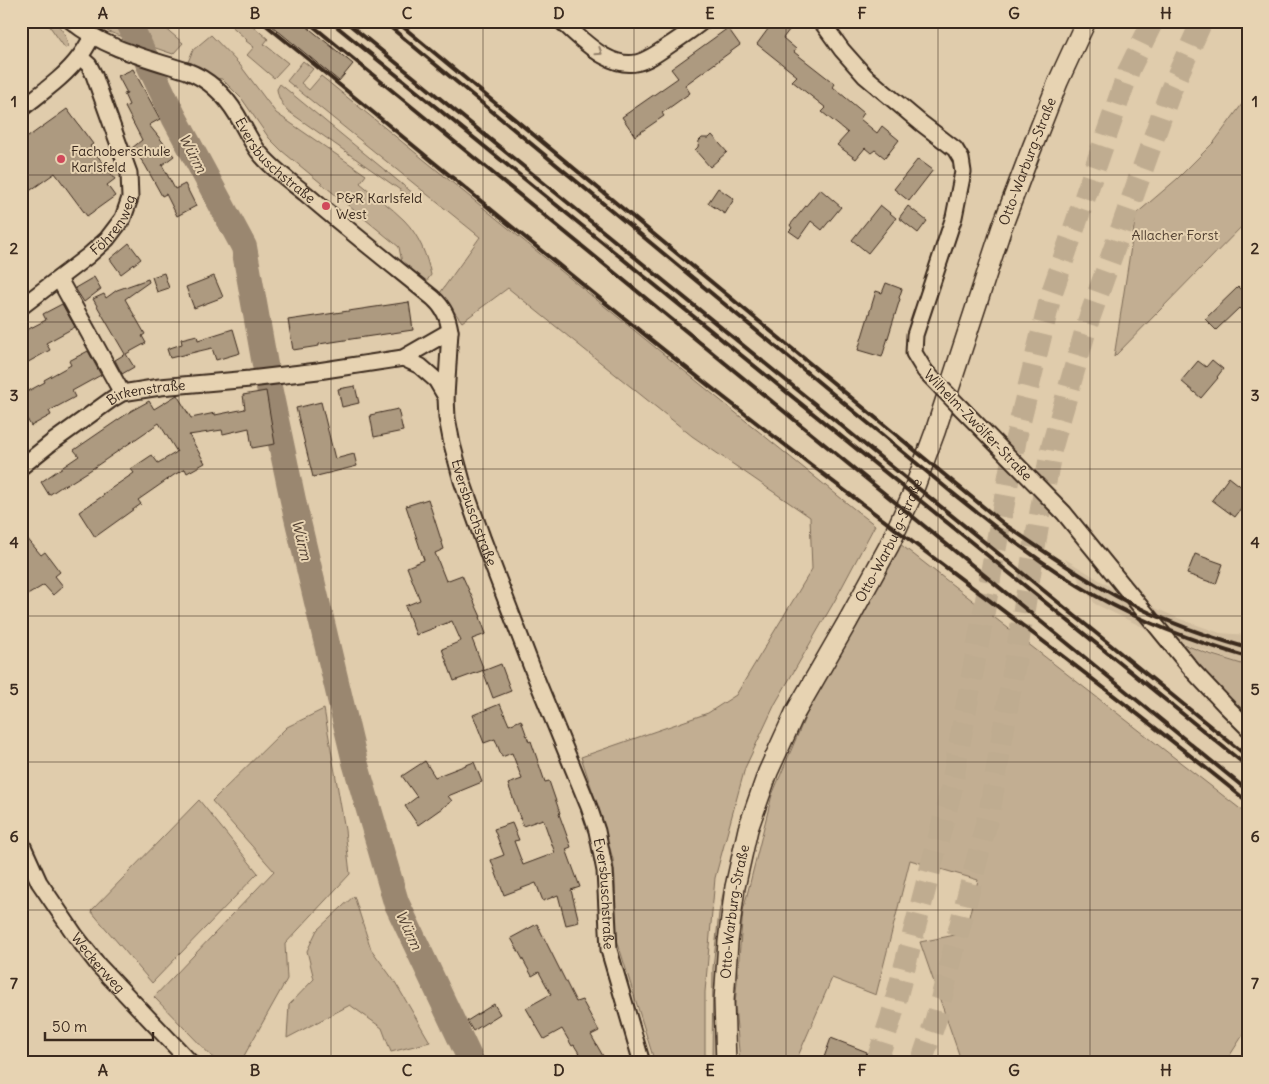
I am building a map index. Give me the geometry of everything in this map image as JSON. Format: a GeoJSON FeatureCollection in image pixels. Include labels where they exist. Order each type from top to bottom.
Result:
{"type":"FeatureCollection","features":[{"type":"Feature","properties":{"kind":"main road","name":"Otto-Warburg-Straße"},"geometry":{"type":"LineString","coordinates":[[726,1063],[724,1001],[728,942],[735,886],[748,829],[768,772],[795,713],[889,546],[911,497],[935,432],[1002,227],[1058,82],[1086,21]]}},
{"type":"Feature","properties":{"kind":"street","name":"Eversbuschstraße"},"geometry":{"type":"LineString","coordinates":[[71,21],[81,30],[103,42],[194,74],[210,83],[234,110],[252,143],[266,160],[332,217],[439,303],[445,313],[450,331],[446,397],[448,425],[452,444],[462,481],[483,540],[598,831],[605,871],[609,950],[642,1063]]}},
{"type":"Feature","properties":{"kind":"street"},"geometry":{"type":"LineString","coordinates":[[561,21],[604,56],[630,64],[642,62],[652,57],[703,21]]}},
{"type":"Feature","properties":{"kind":"street","name":"Wilhelm-Zwölfer-Straße"},"geometry":{"type":"LineString","coordinates":[[821,21],[842,50],[865,76],[921,124],[954,149],[961,159],[963,172],[954,217],[915,335],[914,353],[924,372],[1064,514],[1193,671],[1248,728]]}},
{"type":"Feature","properties":{"kind":"street"},"geometry":{"type":"LineString","coordinates":[[21,109],[58,79],[80,57],[93,36]]}},
{"type":"Feature","properties":{"kind":"street","name":"Föhrenweg"},"geometry":{"type":"LineString","coordinates":[[21,307],[59,279],[107,239],[123,218],[130,198],[129,173],[126,164],[94,75],[89,65],[80,57]]}},
{"type":"Feature","properties":{"kind":"street"},"geometry":{"type":"LineString","coordinates":[[59,279],[122,393]]}},
{"type":"Feature","properties":{"kind":"street"},"geometry":{"type":"LineString","coordinates":[[403,358],[450,331]]}},
{"type":"Feature","properties":{"kind":"street"},"geometry":{"type":"LineString","coordinates":[[403,358],[420,366],[436,380],[446,397]]}},
{"type":"Feature","properties":{"kind":"street","name":"Birkenstraße"},"geometry":{"type":"LineString","coordinates":[[21,468],[51,443],[122,393],[160,387],[250,379],[403,358]]}},
{"type":"Feature","properties":{"kind":"street","name":"Weckerweg"},"geometry":{"type":"LineString","coordinates":[[21,842],[39,882],[75,935],[99,966],[191,1063]]}},
{"type":"Feature","properties":{"kind":"shaded area"},"geometry":{"type":"Polygon","coordinates":[[[1065,559],[1119,592],[1180,619],[1220,633],[1248,635],[1248,666],[1155,633],[1095,604],[1065,559]]]}},
{"type":"Feature","properties":{"kind":"green space"},"geometry":{"type":"Polygon","coordinates":[[[46,21],[55,23],[62,29],[68,47],[65,48],[46,21]]]}},
{"type":"Feature","properties":{"kind":"green space"},"geometry":{"type":"Polygon","coordinates":[[[91,21],[157,21],[183,43],[173,54],[109,32],[91,21]]]}},
{"type":"Feature","properties":{"kind":"green space"},"geometry":{"type":"Polygon","coordinates":[[[226,21],[247,21],[268,39],[264,44],[288,63],[274,78],[247,55],[254,47],[226,21]]]}},
{"type":"Feature","properties":{"kind":"green space"},"geometry":{"type":"Polygon","coordinates":[[[211,35],[240,65],[276,113],[366,175],[360,183],[404,220],[418,239],[425,253],[431,275],[426,282],[403,268],[399,247],[282,151],[269,138],[242,99],[222,79],[209,75],[188,62],[193,50],[211,35]]]}},
{"type":"Feature","properties":{"kind":"green space"},"geometry":{"type":"Polygon","coordinates":[[[303,61],[313,69],[301,83],[309,90],[321,76],[875,525],[834,602],[775,704],[745,768],[715,878],[705,992],[705,1063],[655,1063],[616,937],[613,859],[581,757],[708,713],[736,695],[812,569],[810,517],[692,436],[508,288],[462,322],[440,293],[480,237],[287,81],[303,61]]]}},
{"type":"Feature","properties":{"kind":"green space"},"geometry":{"type":"Polygon","coordinates":[[[280,84],[420,199],[420,201],[418,202],[413,199],[288,111],[278,95],[277,89],[280,84]]]}},
{"type":"Feature","properties":{"kind":"green space","name":"Allacher Forst"},"geometry":{"type":"Polygon","coordinates":[[[1248,96],[1248,220],[1114,357],[1136,214],[1177,179],[1215,141],[1248,96]]]}},
{"type":"Feature","properties":{"kind":"green space"},"geometry":{"type":"Polygon","coordinates":[[[900,544],[1248,815],[1248,1027],[1225,1063],[962,1063],[920,942],[965,933],[978,880],[910,860],[876,995],[832,978],[795,1063],[740,1063],[735,1005],[743,911],[772,795],[807,713],[900,544]]]}},
{"type":"Feature","properties":{"kind":"green space"},"geometry":{"type":"Polygon","coordinates":[[[1155,633],[1206,653],[1248,666],[1248,737],[1155,633]]]}},
{"type":"Feature","properties":{"kind":"green space"},"geometry":{"type":"Polygon","coordinates":[[[324,709],[345,830],[350,874],[285,944],[287,979],[240,1063],[218,1063],[154,997],[274,871],[212,801],[287,727],[324,709]]]}},
{"type":"Feature","properties":{"kind":"green space"},"geometry":{"type":"Polygon","coordinates":[[[199,800],[258,873],[152,983],[91,911],[199,800]]]}},
{"type":"Feature","properties":{"kind":"green space"},"geometry":{"type":"Polygon","coordinates":[[[725,884],[728,884],[718,1063],[712,1063],[713,968],[719,913],[725,884]]]}},
{"type":"Feature","properties":{"kind":"green space"},"geometry":{"type":"Polygon","coordinates":[[[354,896],[371,949],[395,982],[430,1042],[391,1052],[382,1028],[350,1005],[287,1038],[289,1005],[314,979],[307,951],[317,930],[354,896]]]}},
{"type":"Feature","properties":{"kind":"building"},"geometry":{"type":"Polygon","coordinates":[[[266,21],[300,21],[353,64],[339,81],[266,21]]]}},
{"type":"Feature","properties":{"kind":"building"},"geometry":{"type":"Polygon","coordinates":[[[774,21],[796,21],[783,38],[796,49],[794,52],[835,84],[833,87],[864,113],[860,119],[877,133],[882,126],[899,140],[885,158],[875,150],[871,153],[865,148],[856,159],[837,145],[848,133],[822,112],[826,108],[792,81],[797,76],[757,44],[774,21]]]}},
{"type":"Feature","properties":{"kind":"building"},"geometry":{"type":"Polygon","coordinates":[[[728,28],[740,45],[685,85],[690,93],[662,113],[664,116],[635,136],[622,117],[678,78],[671,69],[728,28]]]}},
{"type":"Feature","properties":{"kind":"building"},"geometry":{"type":"Polygon","coordinates":[[[133,69],[160,119],[149,125],[174,156],[162,165],[175,189],[185,184],[196,206],[177,216],[166,194],[162,196],[145,165],[132,148],[142,140],[125,107],[129,105],[124,94],[127,93],[118,76],[133,69]]]}},
{"type":"Feature","properties":{"kind":"building","name":"Fachoberschule Karlsfeld"},"geometry":{"type":"Polygon","coordinates":[[[67,109],[93,144],[90,146],[115,179],[107,185],[115,196],[87,216],[55,173],[21,197],[21,142],[67,109]]]}},
{"type":"Feature","properties":{"kind":"building"},"geometry":{"type":"Polygon","coordinates":[[[712,135],[727,152],[710,167],[695,150],[702,138],[709,138],[712,135]]]}},
{"type":"Feature","properties":{"kind":"building"},"geometry":{"type":"Polygon","coordinates":[[[918,159],[933,170],[909,201],[894,189],[918,159]]]}},
{"type":"Feature","properties":{"kind":"building"},"geometry":{"type":"Polygon","coordinates":[[[718,188],[734,199],[725,214],[708,203],[718,188]]]}},
{"type":"Feature","properties":{"kind":"building"},"geometry":{"type":"Polygon","coordinates":[[[820,189],[841,207],[822,230],[811,221],[799,238],[789,231],[792,228],[790,225],[820,189]]]}},
{"type":"Feature","properties":{"kind":"building"},"geometry":{"type":"Polygon","coordinates":[[[880,205],[896,218],[868,253],[852,240],[880,205]]]}},
{"type":"Feature","properties":{"kind":"building"},"geometry":{"type":"Polygon","coordinates":[[[908,206],[927,221],[918,233],[899,218],[908,206]]]}},
{"type":"Feature","properties":{"kind":"building"},"geometry":{"type":"Polygon","coordinates":[[[129,243],[141,259],[121,274],[110,259],[129,243]]]}},
{"type":"Feature","properties":{"kind":"building"},"geometry":{"type":"Polygon","coordinates":[[[164,273],[169,288],[157,292],[152,277],[164,273]]]}},
{"type":"Feature","properties":{"kind":"building"},"geometry":{"type":"Polygon","coordinates":[[[214,276],[223,297],[194,308],[186,287],[214,276]]]}},
{"type":"Feature","properties":{"kind":"building"},"geometry":{"type":"Polygon","coordinates":[[[94,277],[101,289],[84,302],[75,288],[94,277]]]}},
{"type":"Feature","properties":{"kind":"building"},"geometry":{"type":"Polygon","coordinates":[[[148,279],[149,282],[125,299],[145,334],[142,336],[146,343],[126,354],[134,367],[122,374],[115,360],[125,354],[93,299],[104,294],[106,298],[117,290],[148,279]]]}},
{"type":"Feature","properties":{"kind":"building"},"geometry":{"type":"Polygon","coordinates":[[[886,283],[902,289],[882,357],[858,350],[876,291],[882,293],[886,283]]]}},
{"type":"Feature","properties":{"kind":"building"},"geometry":{"type":"Polygon","coordinates":[[[1248,285],[1248,317],[1239,308],[1216,330],[1205,319],[1238,287],[1242,291],[1248,285]]]}},
{"type":"Feature","properties":{"kind":"building"},"geometry":{"type":"Polygon","coordinates":[[[409,302],[413,330],[319,344],[319,346],[293,350],[288,320],[409,302]]]}},
{"type":"Feature","properties":{"kind":"building"},"geometry":{"type":"Polygon","coordinates":[[[62,304],[75,327],[46,343],[50,350],[21,366],[21,333],[46,320],[43,314],[62,304]]]}},
{"type":"Feature","properties":{"kind":"building"},"geometry":{"type":"Polygon","coordinates":[[[233,329],[240,353],[216,360],[212,348],[170,358],[167,349],[182,344],[181,339],[197,335],[198,340],[233,329]]]}},
{"type":"Feature","properties":{"kind":"building"},"geometry":{"type":"Polygon","coordinates":[[[88,351],[101,375],[72,391],[75,397],[49,411],[51,415],[31,426],[21,408],[21,395],[71,365],[69,361],[88,351]]]}},
{"type":"Feature","properties":{"kind":"building"},"geometry":{"type":"Polygon","coordinates":[[[1212,360],[1223,369],[1201,398],[1181,381],[1198,361],[1206,367],[1212,360]]]}},
{"type":"Feature","properties":{"kind":"building"},"geometry":{"type":"Polygon","coordinates":[[[355,386],[359,403],[342,407],[338,389],[355,386]]]}},
{"type":"Feature","properties":{"kind":"building"},"geometry":{"type":"Polygon","coordinates":[[[266,391],[275,444],[252,448],[249,428],[223,434],[222,430],[189,435],[205,463],[187,473],[185,469],[174,475],[138,500],[141,504],[95,537],[79,512],[134,473],[131,469],[152,455],[158,463],[177,452],[159,423],[89,471],[49,495],[41,482],[79,456],[74,450],[149,401],[154,409],[177,395],[191,418],[245,409],[243,395],[266,391]]]}},
{"type":"Feature","properties":{"kind":"building"},"geometry":{"type":"Polygon","coordinates":[[[321,402],[335,459],[354,454],[357,466],[313,477],[296,408],[321,402]]]}},
{"type":"Feature","properties":{"kind":"building"},"geometry":{"type":"Polygon","coordinates":[[[398,409],[403,431],[374,437],[370,415],[398,409]]]}},
{"type":"Feature","properties":{"kind":"building"},"geometry":{"type":"Polygon","coordinates":[[[1229,477],[1248,492],[1248,500],[1235,517],[1212,500],[1229,477]]]}},
{"type":"Feature","properties":{"kind":"building"},"geometry":{"type":"Polygon","coordinates":[[[428,499],[444,549],[435,553],[446,581],[462,575],[481,617],[486,634],[472,639],[484,670],[454,681],[442,649],[461,641],[452,621],[416,635],[405,606],[420,600],[407,567],[424,560],[406,506],[428,499]]]}},
{"type":"Feature","properties":{"kind":"building"},"geometry":{"type":"Polygon","coordinates":[[[21,531],[41,555],[45,552],[60,572],[55,576],[63,586],[53,595],[44,585],[21,599],[21,531]]]}},
{"type":"Feature","properties":{"kind":"building"},"geometry":{"type":"Polygon","coordinates":[[[1195,554],[1223,564],[1216,584],[1187,574],[1195,554]]]}},
{"type":"Feature","properties":{"kind":"building"},"geometry":{"type":"Polygon","coordinates":[[[501,664],[511,691],[493,698],[483,671],[501,664]]]}},
{"type":"Feature","properties":{"kind":"building"},"geometry":{"type":"Polygon","coordinates":[[[500,704],[509,725],[521,720],[529,742],[531,741],[545,782],[549,781],[571,847],[566,849],[580,887],[571,890],[579,922],[566,925],[558,895],[543,901],[536,883],[504,895],[491,860],[504,855],[494,829],[512,823],[519,840],[514,841],[523,865],[555,853],[543,819],[523,826],[508,784],[522,779],[512,753],[502,757],[495,739],[484,743],[473,715],[500,704]]]}},
{"type":"Feature","properties":{"kind":"building"},"geometry":{"type":"Polygon","coordinates":[[[425,761],[435,777],[474,762],[482,782],[448,796],[452,801],[418,825],[405,806],[417,797],[402,776],[425,761]]]}},
{"type":"Feature","properties":{"kind":"building"},"geometry":{"type":"Polygon","coordinates":[[[537,924],[576,1002],[582,1000],[599,1031],[591,1035],[607,1063],[585,1063],[562,1029],[544,1039],[526,1008],[551,994],[539,972],[532,976],[511,938],[537,924]]]}},
{"type":"Feature","properties":{"kind":"building"},"geometry":{"type":"Polygon","coordinates":[[[494,1004],[500,1014],[473,1031],[467,1021],[494,1004]]]}},
{"type":"Feature","properties":{"kind":"building"},"geometry":{"type":"Polygon","coordinates":[[[831,1038],[867,1052],[863,1063],[822,1063],[831,1038]]]}},
{"type":"Feature","properties":{"kind":"waterway","name":"Würm"},"geometry":{"type":"LineString","coordinates":[[128,21],[174,117],[244,247],[269,387],[294,505],[355,762],[396,902],[472,1063]]}},
{"type":"Feature","properties":{"kind":"tunnel"},"geometry":{"type":"LineString","coordinates":[[876,1063],[891,1018],[950,795],[1016,438],[1051,295],[1129,70],[1153,21]]}},
{"type":"Feature","properties":{"kind":"tunnel"},"geometry":{"type":"LineString","coordinates":[[921,1063],[936,1019],[990,809],[1051,450],[1088,322],[1170,92],[1202,21]]}},
{"type":"Feature","properties":{"kind":"railway"},"geometry":{"type":"LineString","coordinates":[[261,21],[664,350],[1118,699],[1248,802]]}},
{"type":"Feature","properties":{"kind":"railway"},"geometry":{"type":"LineString","coordinates":[[307,21],[1248,791]]}},
{"type":"Feature","properties":{"kind":"railway"},"geometry":{"type":"LineString","coordinates":[[330,21],[1248,767]]}},
{"type":"Feature","properties":{"kind":"railway"},"geometry":{"type":"LineString","coordinates":[[345,21],[1248,757]]}},
{"type":"Feature","properties":{"kind":"railway"},"geometry":{"type":"LineString","coordinates":[[383,21],[950,491],[1020,546],[1076,584],[1133,615],[1189,638],[1248,657]]}},
{"type":"Feature","properties":{"kind":"railway"},"geometry":{"type":"LineString","coordinates":[[396,21],[1004,524],[1052,557],[1117,597],[1191,630],[1248,648]]}},
{"type":"Feature","properties":{"kind":"railway"},"geometry":{"type":"LineString","coordinates":[[1238,1063],[1248,1049]]}},
{"type":"Feature","properties":{"kind":"place","name":"Fachoberschule Karlsfeld"},"geometry":{"type":"Point","coordinates":[61,159]}},
{"type":"Feature","properties":{"kind":"place","name":"P&R Karlsfeld West"},"geometry":{"type":"Point","coordinates":[326,206]}}]}
